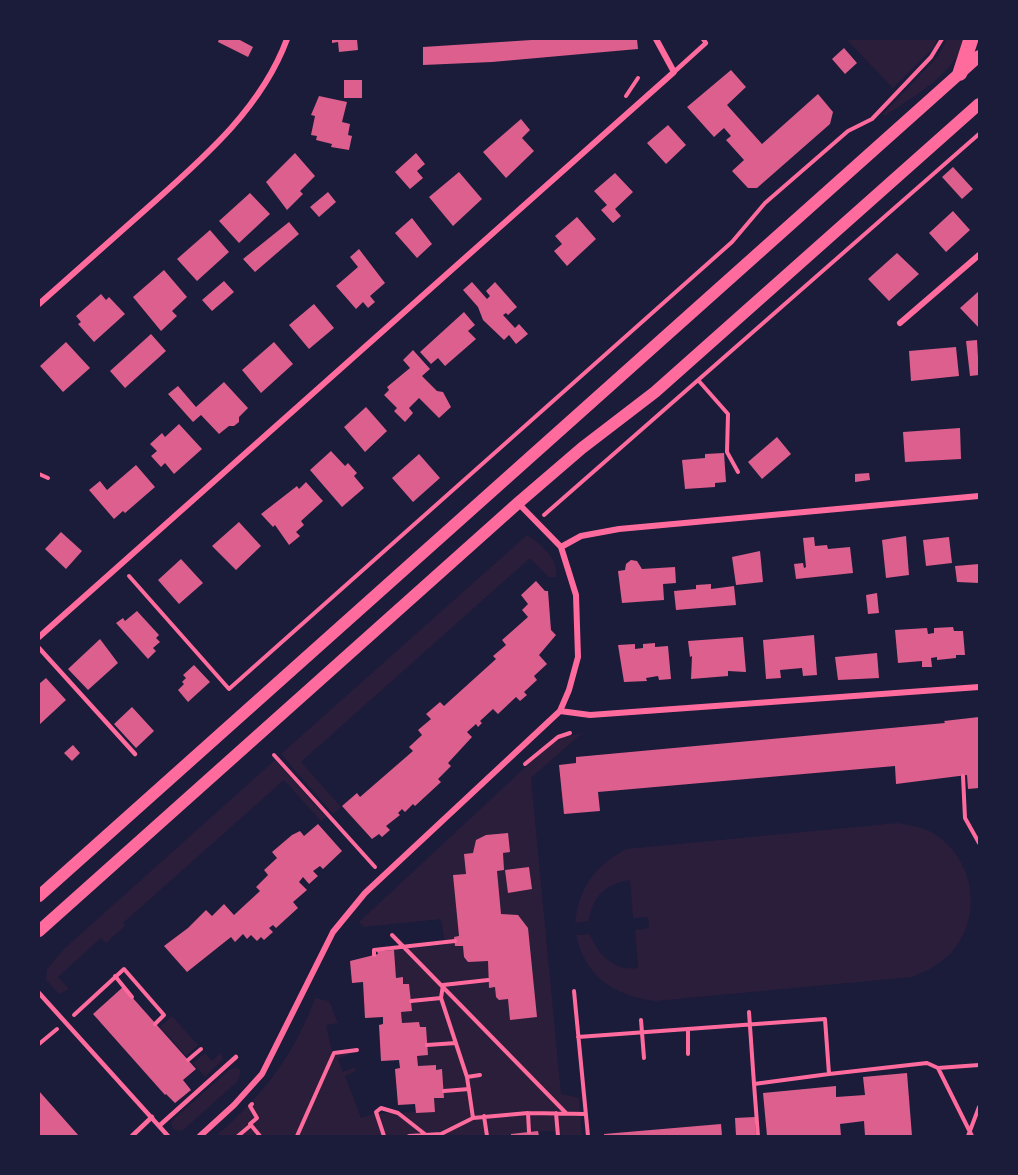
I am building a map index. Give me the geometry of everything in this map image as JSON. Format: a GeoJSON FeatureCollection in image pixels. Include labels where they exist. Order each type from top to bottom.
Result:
{"type":"FeatureCollection","features":[{"type":"Feature","properties":{"kind":"main road"},"geometry":{"type":"LineString","coordinates":[[960,74],[971,39]]}},
{"type":"Feature","properties":{"kind":"main road"},"geometry":{"type":"LineString","coordinates":[[39,896],[979,56]]}},
{"type":"Feature","properties":{"kind":"main road"},"geometry":{"type":"LineString","coordinates":[[39,931],[518,503],[582,448],[655,392],[979,104]]}},
{"type":"Feature","properties":{"kind":"street"},"geometry":{"type":"LineString","coordinates":[[39,304],[192,169],[228,132],[269,75],[287,39]]}},
{"type":"Feature","properties":{"kind":"street"},"geometry":{"type":"LineString","coordinates":[[39,637],[674,72],[656,39]]}},
{"type":"Feature","properties":{"kind":"street"},"geometry":{"type":"LineString","coordinates":[[900,323],[979,255]]}},
{"type":"Feature","properties":{"kind":"street"},"geometry":{"type":"LineString","coordinates":[[561,547],[581,537],[619,529],[979,496]]}},
{"type":"Feature","properties":{"kind":"street"},"geometry":{"type":"LineString","coordinates":[[200,1136],[234,1105],[262,1074],[333,932],[364,893],[560,711],[569,690],[578,657],[579,622],[571,575],[561,547],[518,503]]}},
{"type":"Feature","properties":{"kind":"street"},"geometry":{"type":"LineString","coordinates":[[560,711],[590,715],[979,687]]}},
{"type":"Feature","properties":{"kind":"lane"},"geometry":{"type":"LineString","coordinates":[[674,72],[706,43],[704,39]]}},
{"type":"Feature","properties":{"kind":"lane"},"geometry":{"type":"LineString","coordinates":[[39,648],[135,754]]}},
{"type":"Feature","properties":{"kind":"lane"},"geometry":{"type":"LineString","coordinates":[[39,936],[51,920]]}},
{"type":"Feature","properties":{"kind":"lane"},"geometry":{"type":"LineString","coordinates":[[39,993],[168,1136]]}},
{"type":"Feature","properties":{"kind":"lane"},"geometry":{"type":"LineString","coordinates":[[159,1125],[236,1057]]}},
{"type":"Feature","properties":{"kind":"lane"},"geometry":{"type":"LineString","coordinates":[[132,1136],[152,1117]]}},
{"type":"Feature","properties":{"kind":"path"},"geometry":{"type":"LineString","coordinates":[[129,576],[229,689],[732,242],[765,203],[848,131],[872,119],[931,57],[942,39]]}},
{"type":"Feature","properties":{"kind":"path"},"geometry":{"type":"LineString","coordinates":[[544,515],[979,134]]}},
{"type":"Feature","properties":{"kind":"path"},"geometry":{"type":"LineString","coordinates":[[698,380],[728,414],[727,452],[738,472]]}},
{"type":"Feature","properties":{"kind":"path"},"geometry":{"type":"LineString","coordinates":[[39,474],[48,478]]}},
{"type":"Feature","properties":{"kind":"path"},"geometry":{"type":"LineString","coordinates":[[521,767],[546,744],[558,736],[570,733]]}},
{"type":"Feature","properties":{"kind":"path"},"geometry":{"type":"LineString","coordinates":[[274,754],[377,869],[385,874]]}},
{"type":"Feature","properties":{"kind":"path"},"geometry":{"type":"LineString","coordinates":[[963,776],[965,818],[979,843]]}},
{"type":"Feature","properties":{"kind":"path"},"geometry":{"type":"LineString","coordinates":[[392,935],[567,1113]]}},
{"type":"Feature","properties":{"kind":"path"},"geometry":{"type":"LineString","coordinates":[[374,955],[374,950],[455,941]]}},
{"type":"Feature","properties":{"kind":"path"},"geometry":{"type":"LineString","coordinates":[[39,1044],[124,969],[164,1015],[155,1023]]}},
{"type":"Feature","properties":{"kind":"path"},"geometry":{"type":"LineString","coordinates":[[115,976],[132,997]]}},
{"type":"Feature","properties":{"kind":"path"},"geometry":{"type":"LineString","coordinates":[[443,986],[488,980]]}},
{"type":"Feature","properties":{"kind":"path"},"geometry":{"type":"LineString","coordinates":[[443,986],[441,998],[467,1077],[473,1118]]}},
{"type":"Feature","properties":{"kind":"path"},"geometry":{"type":"LineString","coordinates":[[574,991],[588,1136]]}},
{"type":"Feature","properties":{"kind":"path"},"geometry":{"type":"LineString","coordinates":[[411,1001],[441,998]]}},
{"type":"Feature","properties":{"kind":"path"},"geometry":{"type":"LineString","coordinates":[[749,1012],[758,1136]]}},
{"type":"Feature","properties":{"kind":"path"},"geometry":{"type":"LineString","coordinates":[[578,1037],[825,1019],[829,1074]]}},
{"type":"Feature","properties":{"kind":"path"},"geometry":{"type":"LineString","coordinates":[[641,1020],[644,1058]]}},
{"type":"Feature","properties":{"kind":"path"},"geometry":{"type":"LineString","coordinates":[[688,1029],[688,1054]]}},
{"type":"Feature","properties":{"kind":"path"},"geometry":{"type":"LineString","coordinates":[[427,1045],[456,1043]]}},
{"type":"Feature","properties":{"kind":"path"},"geometry":{"type":"LineString","coordinates":[[188,1060],[201,1049]]}},
{"type":"Feature","properties":{"kind":"path"},"geometry":{"type":"LineString","coordinates":[[297,1136],[334,1053],[357,1050]]}},
{"type":"Feature","properties":{"kind":"path"},"geometry":{"type":"LineString","coordinates":[[754,1084],[927,1063],[938,1068],[979,1065]]}},
{"type":"Feature","properties":{"kind":"path"},"geometry":{"type":"LineString","coordinates":[[938,1068],[970,1135]]}},
{"type":"Feature","properties":{"kind":"path"},"geometry":{"type":"LineString","coordinates":[[467,1077],[480,1075]]}},
{"type":"Feature","properties":{"kind":"path"},"geometry":{"type":"LineString","coordinates":[[444,1091],[469,1089]]}},
{"type":"Feature","properties":{"kind":"path"},"geometry":{"type":"LineString","coordinates":[[238,1136],[257,1118],[250,1106],[256,1099]]}},
{"type":"Feature","properties":{"kind":"path"},"geometry":{"type":"LineString","coordinates":[[970,1135],[979,1107]]}},
{"type":"Feature","properties":{"kind":"path"},"geometry":{"type":"LineString","coordinates":[[384,1136],[376,1112],[381,1108],[398,1113],[426,1135]]}},
{"type":"Feature","properties":{"kind":"path"},"geometry":{"type":"LineString","coordinates":[[409,1136],[441,1135],[473,1118],[484,1116],[528,1113],[586,1114]]}},
{"type":"Feature","properties":{"kind":"path"},"geometry":{"type":"LineString","coordinates":[[528,1113],[529,1132]]}},
{"type":"Feature","properties":{"kind":"path"},"geometry":{"type":"LineString","coordinates":[[556,1113],[558,1136]]}},
{"type":"Feature","properties":{"kind":"path"},"geometry":{"type":"LineString","coordinates":[[484,1116],[487,1136]]}},
{"type":"Feature","properties":{"kind":"path"},"geometry":{"type":"LineString","coordinates":[[251,1125],[260,1136]]}},
{"type":"Feature","properties":{"kind":"shaded area"},"geometry":{"type":"Polygon","coordinates":[[[846,39],[937,39],[934,47],[893,88],[846,39]]]}},
{"type":"Feature","properties":{"kind":"shaded area"},"geometry":{"type":"Polygon","coordinates":[[[947,39],[965,39],[952,64],[932,84],[885,116],[883,114],[938,56],[947,39]]]}},
{"type":"Feature","properties":{"kind":"shaded area"},"geometry":{"type":"Polygon","coordinates":[[[527,535],[552,558],[556,577],[549,577],[530,558],[301,762],[341,807],[333,814],[281,754],[527,535]]]}},
{"type":"Feature","properties":{"kind":"shaded area"},"geometry":{"type":"Polygon","coordinates":[[[582,733],[531,778],[561,1094],[579,1098],[582,1136],[561,1136],[560,1131],[539,1131],[539,1136],[216,1136],[248,1106],[275,1074],[287,1057],[307,1019],[315,998],[329,1001],[338,1023],[326,1025],[332,1052],[336,1055],[350,1052],[338,1059],[343,1072],[355,1067],[356,1071],[345,1076],[361,1118],[373,1114],[435,1111],[434,1098],[444,1097],[442,1070],[436,1070],[435,1065],[418,1066],[417,1056],[426,1027],[420,1027],[419,1022],[402,1023],[401,1012],[412,1011],[409,984],[403,984],[404,977],[396,978],[394,950],[445,945],[441,919],[364,927],[359,922],[547,747],[565,737],[582,733]]]}},
{"type":"Feature","properties":{"kind":"shaded area"},"geometry":{"type":"Polygon","coordinates":[[[275,760],[326,817],[321,821],[284,780],[123,923],[125,926],[106,943],[101,938],[58,977],[69,989],[59,994],[46,980],[47,969],[64,949],[275,760]]]}},
{"type":"Feature","properties":{"kind":"shaded area"},"geometry":{"type":"Polygon","coordinates":[[[897,823],[925,829],[944,841],[965,870],[970,887],[971,904],[962,938],[942,961],[912,977],[655,1001],[627,994],[604,982],[594,973],[580,950],[576,935],[590,934],[597,948],[608,960],[622,967],[638,968],[635,930],[649,928],[648,917],[633,918],[630,880],[607,888],[593,905],[589,921],[575,923],[580,899],[590,879],[597,870],[626,849],[897,823]]]}},
{"type":"Feature","properties":{"kind":"shaded area"},"geometry":{"type":"Polygon","coordinates":[[[172,1016],[198,1045],[186,1056],[160,1027],[172,1016]]]}},
{"type":"Feature","properties":{"kind":"shaded area"},"geometry":{"type":"Polygon","coordinates":[[[205,1053],[212,1061],[221,1053],[223,1059],[205,1077],[193,1063],[205,1053]]]}},
{"type":"Feature","properties":{"kind":"shaded area"},"geometry":{"type":"Polygon","coordinates":[[[237,1068],[241,1071],[238,1081],[182,1131],[173,1129],[171,1123],[174,1119],[230,1069],[237,1068]]]}},
{"type":"Feature","properties":{"kind":"building"},"geometry":{"type":"Polygon","coordinates":[[[219,39],[238,39],[253,47],[248,57],[218,42],[219,39]]]}},
{"type":"Feature","properties":{"kind":"building"},"geometry":{"type":"Polygon","coordinates":[[[332,39],[357,39],[358,50],[339,52],[338,42],[332,43],[332,39]]]}},
{"type":"Feature","properties":{"kind":"building"},"geometry":{"type":"Polygon","coordinates":[[[547,39],[637,39],[638,49],[492,62],[423,65],[423,47],[547,39]]]}},
{"type":"Feature","properties":{"kind":"building"},"geometry":{"type":"Polygon","coordinates":[[[844,48],[857,63],[845,74],[832,59],[844,48]]]}},
{"type":"Feature","properties":{"kind":"building"},"geometry":{"type":"Polygon","coordinates":[[[731,70],[746,87],[727,105],[762,144],[818,94],[833,112],[830,124],[757,188],[748,188],[732,171],[744,160],[726,140],[731,136],[724,128],[714,137],[687,107],[731,70]]]}},
{"type":"Feature","properties":{"kind":"building"},"geometry":{"type":"Polygon","coordinates":[[[344,80],[362,80],[362,98],[344,98],[344,80]]]}},
{"type":"Feature","properties":{"kind":"building"},"geometry":{"type":"Polygon","coordinates":[[[319,96],[347,102],[342,122],[350,124],[348,135],[352,136],[349,150],[331,147],[332,144],[316,140],[317,136],[311,135],[315,116],[311,115],[319,96]]]}},
{"type":"Feature","properties":{"kind":"building"},"geometry":{"type":"Polygon","coordinates":[[[521,119],[530,130],[522,138],[534,151],[506,178],[483,152],[521,119]]]}},
{"type":"Feature","properties":{"kind":"building"},"geometry":{"type":"Polygon","coordinates":[[[668,125],[686,145],[666,164],[647,143],[668,125]]]}},
{"type":"Feature","properties":{"kind":"building"},"geometry":{"type":"Polygon","coordinates":[[[295,153],[315,176],[300,191],[303,194],[287,210],[266,182],[295,153]]]}},
{"type":"Feature","properties":{"kind":"building"},"geometry":{"type":"Polygon","coordinates":[[[416,153],[425,164],[417,171],[423,178],[410,189],[395,172],[416,153]]]}},
{"type":"Feature","properties":{"kind":"building"},"geometry":{"type":"Polygon","coordinates":[[[953,167],[973,189],[962,199],[942,177],[953,167]]]}},
{"type":"Feature","properties":{"kind":"building"},"geometry":{"type":"Polygon","coordinates":[[[459,172],[482,199],[453,226],[429,197],[459,172]]]}},
{"type":"Feature","properties":{"kind":"building"},"geometry":{"type":"Polygon","coordinates":[[[615,173],[633,192],[615,209],[621,216],[613,223],[601,210],[607,205],[594,191],[615,173]]]}},
{"type":"Feature","properties":{"kind":"building"},"geometry":{"type":"Polygon","coordinates":[[[328,192],[336,202],[319,217],[310,207],[328,192]]]}},
{"type":"Feature","properties":{"kind":"building"},"geometry":{"type":"Polygon","coordinates":[[[250,193],[270,214],[239,243],[219,221],[250,193]]]}},
{"type":"Feature","properties":{"kind":"building"},"geometry":{"type":"Polygon","coordinates":[[[953,211],[970,230],[946,252],[929,233],[953,211]]]}},
{"type":"Feature","properties":{"kind":"building"},"geometry":{"type":"Polygon","coordinates":[[[577,217],[596,239],[567,266],[554,251],[562,244],[555,236],[577,217]]]}},
{"type":"Feature","properties":{"kind":"building"},"geometry":{"type":"Polygon","coordinates":[[[412,218],[432,244],[417,258],[395,233],[412,218]]]}},
{"type":"Feature","properties":{"kind":"building"},"geometry":{"type":"Polygon","coordinates":[[[289,222],[299,234],[255,272],[243,259],[289,222]]]}},
{"type":"Feature","properties":{"kind":"building"},"geometry":{"type":"Polygon","coordinates":[[[210,230],[229,252],[197,281],[177,259],[210,230]]]}},
{"type":"Feature","properties":{"kind":"building"},"geometry":{"type":"Polygon","coordinates":[[[359,249],[385,283],[370,296],[375,302],[368,308],[363,302],[356,309],[336,286],[358,267],[350,257],[359,249]]]}},
{"type":"Feature","properties":{"kind":"building"},"geometry":{"type":"Polygon","coordinates":[[[897,253],[919,274],[889,301],[868,279],[897,253]]]}},
{"type":"Feature","properties":{"kind":"building"},"geometry":{"type":"Polygon","coordinates":[[[164,270],[187,297],[172,311],[177,316],[161,331],[133,297],[164,270]]]}},
{"type":"Feature","properties":{"kind":"building"},"geometry":{"type":"Polygon","coordinates":[[[224,281],[234,292],[212,311],[202,300],[224,281]]]}},
{"type":"Feature","properties":{"kind":"building"},"geometry":{"type":"Polygon","coordinates":[[[472,282],[487,299],[490,296],[486,291],[495,282],[517,307],[508,315],[506,313],[503,315],[515,328],[519,324],[528,334],[516,344],[509,335],[504,340],[483,320],[478,307],[463,290],[472,282]]]}},
{"type":"Feature","properties":{"kind":"building"},"geometry":{"type":"Polygon","coordinates":[[[979,291],[979,328],[960,308],[979,291]]]}},
{"type":"Feature","properties":{"kind":"building"},"geometry":{"type":"Polygon","coordinates":[[[101,294],[106,300],[109,297],[125,314],[94,342],[78,324],[81,322],[76,316],[101,294]]]}},
{"type":"Feature","properties":{"kind":"building"},"geometry":{"type":"Polygon","coordinates":[[[314,304],[334,328],[309,349],[289,325],[314,304]]]}},
{"type":"Feature","properties":{"kind":"building"},"geometry":{"type":"Polygon","coordinates":[[[464,312],[475,325],[468,331],[476,339],[445,366],[438,358],[431,364],[420,352],[464,312]]]}},
{"type":"Feature","properties":{"kind":"building"},"geometry":{"type":"Polygon","coordinates":[[[151,334],[166,351],[125,388],[110,371],[151,334]]]}},
{"type":"Feature","properties":{"kind":"building"},"geometry":{"type":"Polygon","coordinates":[[[977,340],[979,375],[970,376],[966,341],[977,340]]]}},
{"type":"Feature","properties":{"kind":"building"},"geometry":{"type":"Polygon","coordinates":[[[66,342],[90,368],[63,392],[40,366],[66,342]]]}},
{"type":"Feature","properties":{"kind":"building"},"geometry":{"type":"Polygon","coordinates":[[[274,342],[293,364],[261,393],[242,370],[274,342]]]}},
{"type":"Feature","properties":{"kind":"building"},"geometry":{"type":"Polygon","coordinates":[[[956,347],[959,376],[911,381],[909,351],[956,347]]]}},
{"type":"Feature","properties":{"kind":"building"},"geometry":{"type":"Polygon","coordinates":[[[413,350],[430,369],[422,376],[437,391],[443,392],[451,407],[439,418],[419,398],[409,408],[413,413],[405,422],[394,411],[397,408],[384,395],[389,390],[387,387],[410,368],[403,360],[413,350]]]}},
{"type":"Feature","properties":{"kind":"building"},"geometry":{"type":"Polygon","coordinates":[[[224,382],[248,408],[239,417],[239,422],[219,434],[201,415],[193,422],[168,394],[178,386],[196,407],[224,382]]]}},
{"type":"Feature","properties":{"kind":"building"},"geometry":{"type":"Polygon","coordinates":[[[366,407],[387,431],[365,452],[344,427],[366,407]]]}},
{"type":"Feature","properties":{"kind":"building"},"geometry":{"type":"Polygon","coordinates":[[[179,424],[202,449],[174,474],[165,463],[161,467],[151,456],[157,451],[150,444],[162,433],[165,437],[179,424]]]}},
{"type":"Feature","properties":{"kind":"building"},"geometry":{"type":"Polygon","coordinates":[[[960,428],[961,459],[905,462],[903,432],[960,428]]]}},
{"type":"Feature","properties":{"kind":"building"},"geometry":{"type":"Polygon","coordinates":[[[777,437],[791,454],[762,479],[748,462],[777,437]]]}},
{"type":"Feature","properties":{"kind":"building"},"geometry":{"type":"Polygon","coordinates":[[[331,451],[345,466],[348,463],[357,473],[354,476],[364,488],[342,507],[310,470],[331,451]]]}},
{"type":"Feature","properties":{"kind":"building"},"geometry":{"type":"Polygon","coordinates":[[[724,453],[726,482],[715,483],[715,487],[685,489],[682,460],[705,458],[705,454],[724,453]]]}},
{"type":"Feature","properties":{"kind":"building"},"geometry":{"type":"Polygon","coordinates":[[[419,454],[440,478],[413,502],[392,478],[419,454]]]}},
{"type":"Feature","properties":{"kind":"building"},"geometry":{"type":"Polygon","coordinates":[[[136,465],[155,487],[125,513],[123,511],[114,519],[89,490],[100,481],[107,490],[136,465]]]}},
{"type":"Feature","properties":{"kind":"building"},"geometry":{"type":"Polygon","coordinates":[[[869,473],[870,480],[855,482],[855,474],[869,473]]]}},
{"type":"Feature","properties":{"kind":"building"},"geometry":{"type":"Polygon","coordinates":[[[306,482],[323,501],[301,521],[304,525],[296,532],[300,536],[289,545],[275,525],[273,527],[261,514],[297,486],[299,489],[306,482]]]}},
{"type":"Feature","properties":{"kind":"building"},"geometry":{"type":"Polygon","coordinates":[[[239,522],[261,546],[236,570],[212,546],[239,522]]]}},
{"type":"Feature","properties":{"kind":"building"},"geometry":{"type":"Polygon","coordinates":[[[61,532],[82,551],[66,569],[45,549],[61,532]]]}},
{"type":"Feature","properties":{"kind":"building"},"geometry":{"type":"Polygon","coordinates":[[[906,536],[909,575],[886,578],[882,540],[906,536]]]}},
{"type":"Feature","properties":{"kind":"building"},"geometry":{"type":"Polygon","coordinates":[[[814,537],[815,546],[827,545],[828,549],[850,547],[853,573],[796,579],[794,564],[803,563],[804,568],[806,567],[803,538],[814,537]]]}},
{"type":"Feature","properties":{"kind":"building"},"geometry":{"type":"Polygon","coordinates":[[[949,537],[952,563],[926,566],[923,540],[949,537]]]}},
{"type":"Feature","properties":{"kind":"building"},"geometry":{"type":"Polygon","coordinates":[[[760,551],[763,582],[736,585],[732,557],[760,551]]]}},
{"type":"Feature","properties":{"kind":"building"},"geometry":{"type":"Polygon","coordinates":[[[181,559],[203,583],[179,604],[158,580],[181,559]]]}},
{"type":"Feature","properties":{"kind":"building"},"geometry":{"type":"Polygon","coordinates":[[[631,560],[637,561],[642,569],[675,567],[676,583],[663,584],[664,600],[622,603],[618,571],[625,570],[626,564],[631,560]]]}},
{"type":"Feature","properties":{"kind":"building"},"geometry":{"type":"Polygon","coordinates":[[[979,564],[979,583],[957,582],[955,566],[979,564]]]}},
{"type":"Feature","properties":{"kind":"building"},"geometry":{"type":"Polygon","coordinates":[[[536,581],[545,591],[548,591],[551,630],[556,635],[539,655],[547,664],[534,676],[537,680],[524,692],[527,695],[520,701],[516,697],[498,714],[493,709],[480,721],[482,723],[478,727],[476,724],[467,732],[472,737],[448,763],[451,766],[438,779],[441,782],[415,806],[413,804],[405,812],[402,809],[398,813],[400,815],[386,826],[390,830],[382,837],[379,834],[372,839],[342,806],[357,793],[360,797],[413,751],[409,747],[422,735],[418,730],[431,719],[426,714],[440,702],[444,706],[496,659],[493,656],[506,645],[502,640],[528,617],[522,610],[528,604],[521,595],[536,581]]]}},
{"type":"Feature","properties":{"kind":"building"},"geometry":{"type":"Polygon","coordinates":[[[711,584],[711,589],[734,586],[736,605],[676,610],[674,591],[696,589],[696,585],[711,584]]]}},
{"type":"Feature","properties":{"kind":"building"},"geometry":{"type":"Polygon","coordinates":[[[877,593],[879,613],[868,614],[866,595],[877,593]]]}},
{"type":"Feature","properties":{"kind":"building"},"geometry":{"type":"Polygon","coordinates":[[[137,611],[159,635],[156,638],[160,642],[153,648],[156,651],[148,659],[116,623],[123,618],[125,621],[137,611]]]}},
{"type":"Feature","properties":{"kind":"building"},"geometry":{"type":"Polygon","coordinates":[[[953,627],[954,631],[963,631],[965,655],[937,660],[937,657],[931,658],[932,667],[922,667],[922,661],[898,663],[895,630],[927,628],[928,634],[934,633],[934,628],[953,627]]]}},
{"type":"Feature","properties":{"kind":"building"},"geometry":{"type":"Polygon","coordinates":[[[814,635],[817,675],[803,676],[802,668],[780,670],[781,678],[766,679],[763,640],[814,635]]]}},
{"type":"Feature","properties":{"kind":"building"},"geometry":{"type":"Polygon","coordinates":[[[743,637],[746,672],[728,671],[728,676],[691,679],[692,656],[690,657],[688,641],[743,637]]]}},
{"type":"Feature","properties":{"kind":"building"},"geometry":{"type":"Polygon","coordinates":[[[100,639],[118,663],[88,690],[68,669],[100,639]]]}},
{"type":"Feature","properties":{"kind":"building"},"geometry":{"type":"Polygon","coordinates":[[[655,643],[655,647],[668,646],[671,679],[659,680],[658,676],[646,678],[647,681],[624,682],[618,645],[635,644],[635,649],[643,648],[643,644],[655,643]]]}},
{"type":"Feature","properties":{"kind":"building"},"geometry":{"type":"Polygon","coordinates":[[[877,653],[879,678],[838,680],[835,657],[877,653]]]}},
{"type":"Feature","properties":{"kind":"building"},"geometry":{"type":"Polygon","coordinates":[[[194,665],[210,682],[188,702],[178,690],[186,678],[183,675],[194,665]]]}},
{"type":"Feature","properties":{"kind":"building"},"geometry":{"type":"Polygon","coordinates":[[[46,678],[66,700],[39,725],[39,684],[46,678]]]}},
{"type":"Feature","properties":{"kind":"building"},"geometry":{"type":"Polygon","coordinates":[[[132,707],[154,731],[136,748],[114,724],[132,707]]]}},
{"type":"Feature","properties":{"kind":"building"},"geometry":{"type":"Polygon","coordinates":[[[979,717],[979,788],[968,789],[967,775],[896,784],[895,766],[598,792],[600,811],[564,814],[559,765],[576,763],[576,757],[945,723],[944,721],[979,717]]]}},
{"type":"Feature","properties":{"kind":"building"},"geometry":{"type":"Polygon","coordinates":[[[73,745],[80,753],[72,761],[64,753],[73,745]]]}},
{"type":"Feature","properties":{"kind":"building"},"geometry":{"type":"Polygon","coordinates":[[[318,824],[342,851],[323,869],[320,866],[313,871],[318,876],[309,884],[303,877],[299,882],[307,890],[293,902],[298,908],[276,928],[273,925],[269,928],[273,932],[264,940],[261,937],[257,941],[251,935],[247,939],[243,934],[235,942],[231,937],[187,972],[164,946],[188,928],[206,910],[212,916],[224,904],[234,915],[260,891],[256,887],[268,875],[264,870],[277,858],[272,852],[292,835],[300,831],[304,836],[318,824]]]}},
{"type":"Feature","properties":{"kind":"building"},"geometry":{"type":"Polygon","coordinates":[[[508,833],[510,852],[503,853],[504,870],[497,871],[501,914],[518,915],[528,928],[537,1017],[510,1020],[508,999],[499,1000],[496,997],[495,987],[489,988],[488,961],[468,962],[464,957],[463,946],[455,946],[454,937],[459,936],[453,875],[466,874],[464,854],[473,853],[476,840],[486,835],[508,833]]]}},
{"type":"Feature","properties":{"kind":"building"},"geometry":{"type":"Polygon","coordinates":[[[529,867],[532,889],[508,893],[505,870],[529,867]]]}},
{"type":"Feature","properties":{"kind":"building"},"geometry":{"type":"Polygon","coordinates":[[[394,950],[396,978],[403,977],[403,984],[409,984],[412,1011],[401,1012],[402,1023],[419,1022],[420,1027],[426,1027],[428,1055],[417,1056],[418,1066],[436,1065],[436,1070],[442,1069],[444,1098],[434,1098],[435,1112],[416,1113],[415,1104],[398,1105],[395,1069],[400,1068],[399,1060],[381,1061],[379,1025],[383,1024],[383,1017],[365,1018],[363,982],[352,983],[350,961],[378,954],[377,951],[394,950]]]}},
{"type":"Feature","properties":{"kind":"building"},"geometry":{"type":"Polygon","coordinates":[[[123,987],[196,1069],[183,1080],[191,1090],[175,1103],[165,1095],[93,1014],[123,987]]]}},
{"type":"Feature","properties":{"kind":"building"},"geometry":{"type":"Polygon","coordinates":[[[907,1073],[912,1136],[865,1136],[864,1121],[840,1124],[841,1136],[767,1136],[763,1093],[836,1086],[836,1097],[865,1095],[863,1077],[907,1073]]]}},
{"type":"Feature","properties":{"kind":"building"},"geometry":{"type":"Polygon","coordinates":[[[39,1091],[79,1136],[39,1136],[39,1091]]]}},
{"type":"Feature","properties":{"kind":"building"},"geometry":{"type":"Polygon","coordinates":[[[755,1117],[756,1136],[736,1136],[735,1118],[755,1117]]]}},
{"type":"Feature","properties":{"kind":"building"},"geometry":{"type":"Polygon","coordinates":[[[721,1124],[722,1136],[604,1136],[604,1134],[721,1124]]]}},
{"type":"Feature","properties":{"kind":"building"},"geometry":{"type":"Polygon","coordinates":[[[538,1131],[539,1136],[511,1136],[511,1134],[538,1131]]]}}]}
